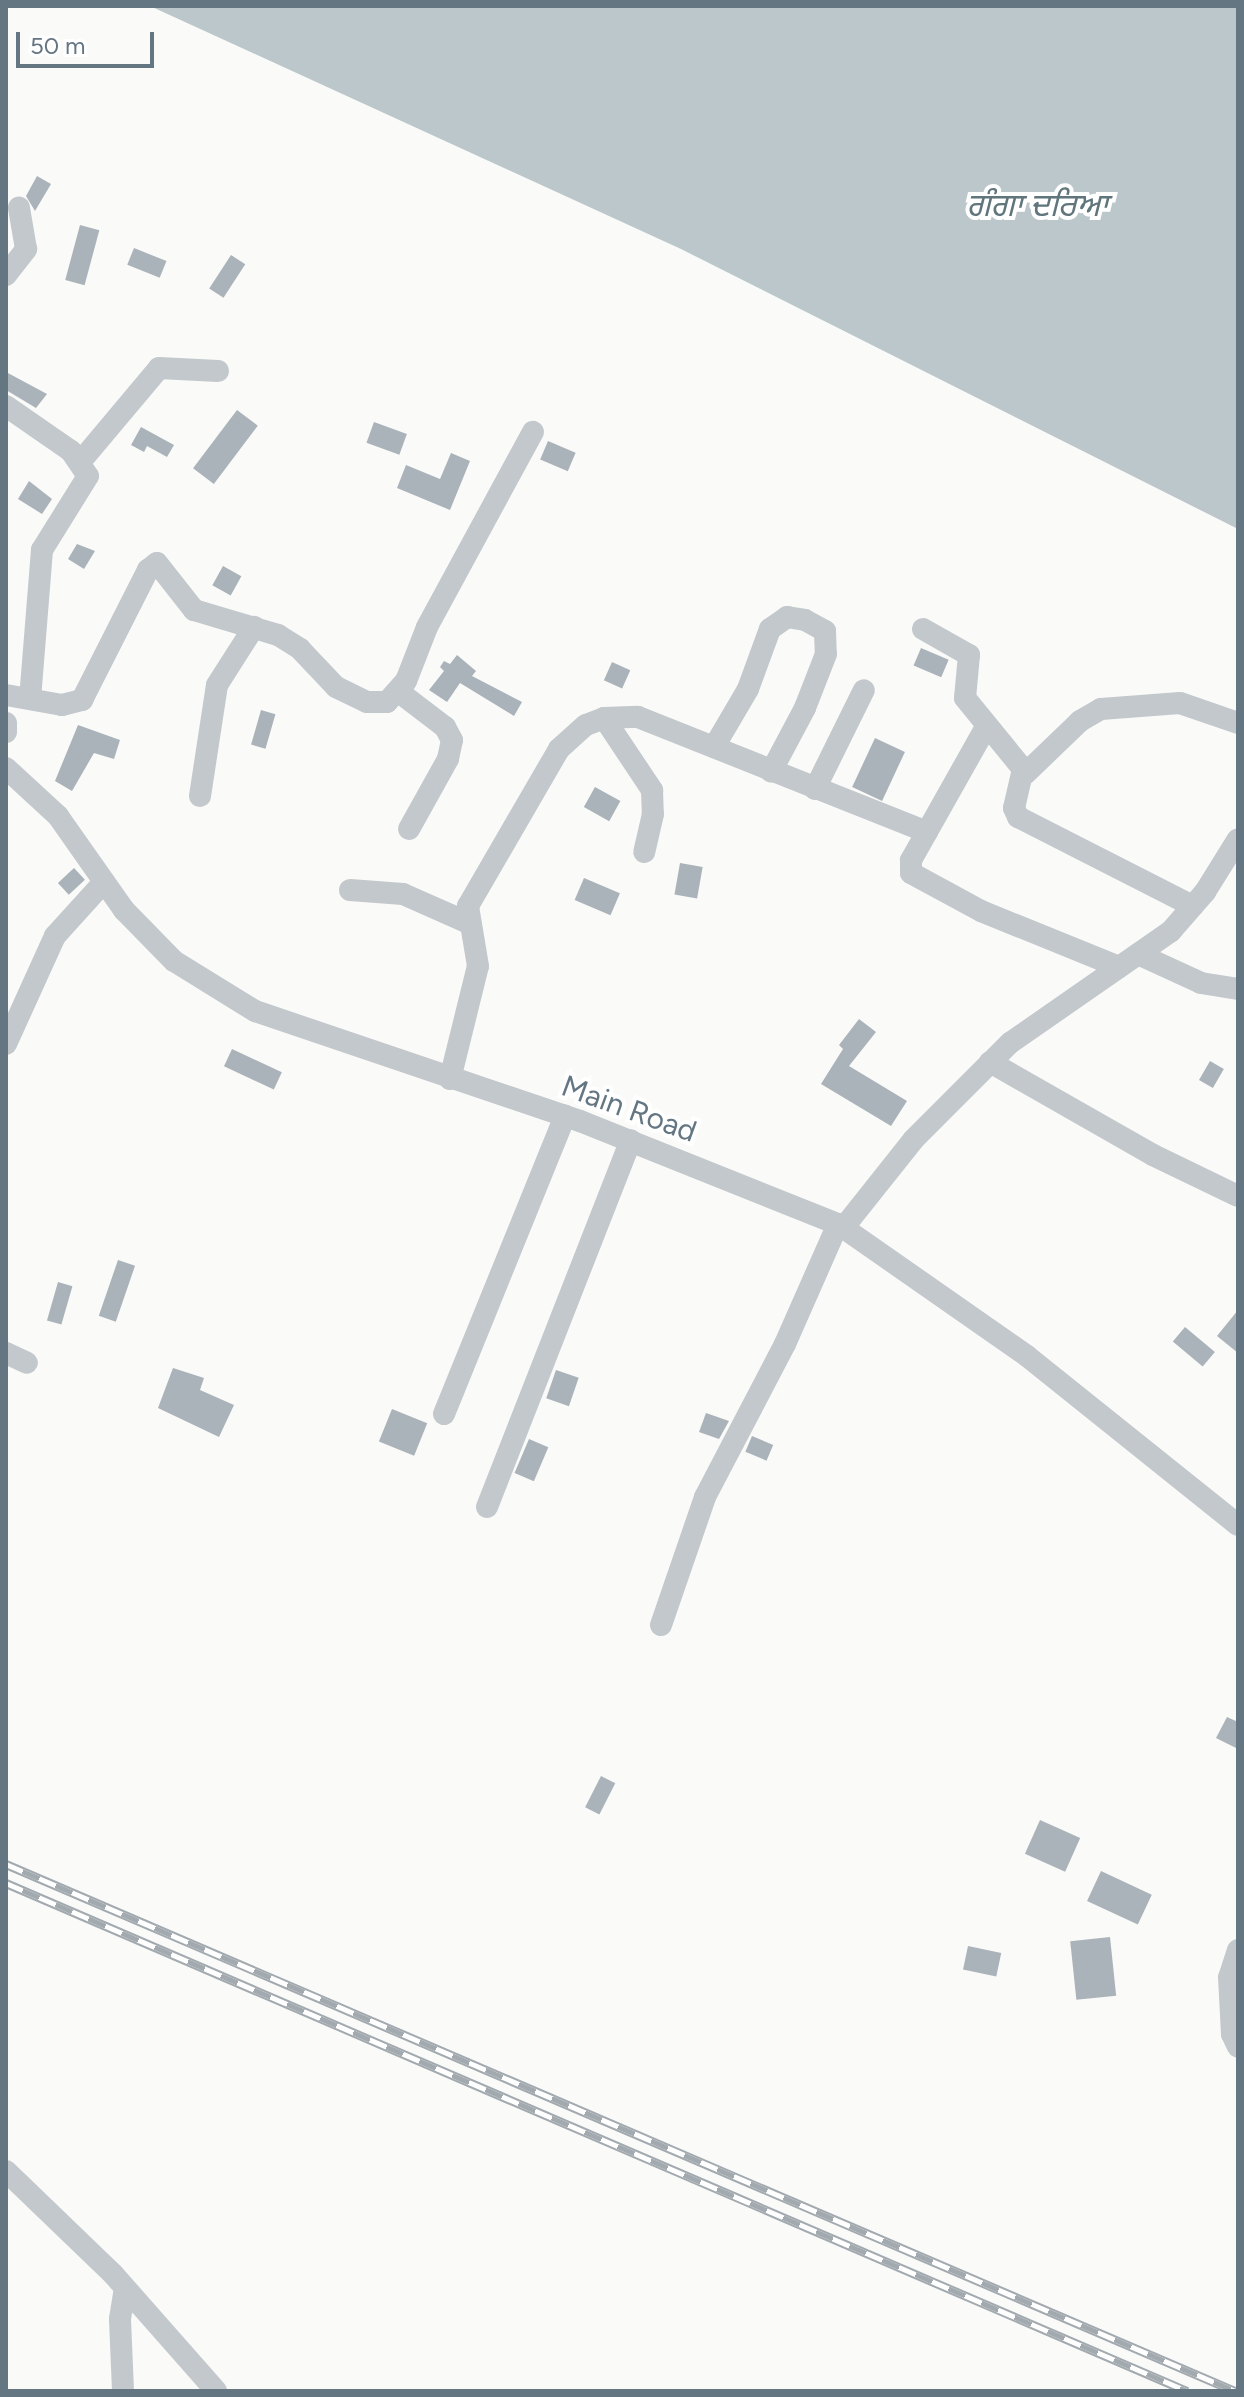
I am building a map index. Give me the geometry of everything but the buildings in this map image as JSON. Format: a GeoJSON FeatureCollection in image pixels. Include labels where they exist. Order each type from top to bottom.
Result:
{"type":"FeatureCollection","features":[{"type":"Feature","properties":{"kind":"street"},"geometry":{"type":"LineString","coordinates":[[6,275],[26,249],[19,208]]}},
{"type":"Feature","properties":{"kind":"street"},"geometry":{"type":"LineString","coordinates":[[81,461],[159,368],[218,371]]}},
{"type":"Feature","properties":{"kind":"street"},"geometry":{"type":"LineString","coordinates":[[6,406],[81,461],[87,482],[53,529],[38,567],[30,698]]}},
{"type":"Feature","properties":{"kind":"street"},"geometry":{"type":"LineString","coordinates":[[6,695],[62,705],[82,700],[153,564],[160,565],[194,610],[290,641],[336,687],[382,704],[399,692],[427,627],[533,432]]}},
{"type":"Feature","properties":{"kind":"street"},"geometry":{"type":"LineString","coordinates":[[714,747],[748,689],[770,629],[787,617],[805,620],[825,631],[826,654],[805,708],[771,772]]}},
{"type":"Feature","properties":{"kind":"street"},"geometry":{"type":"LineString","coordinates":[[200,796],[217,685],[254,627]]}},
{"type":"Feature","properties":{"kind":"street"},"geometry":{"type":"LineString","coordinates":[[923,629],[967,651],[965,698],[1025,774]]}},
{"type":"Feature","properties":{"kind":"street"},"geometry":{"type":"LineString","coordinates":[[815,789],[864,690]]}},
{"type":"Feature","properties":{"kind":"street"},"geometry":{"type":"LineString","coordinates":[[399,692],[445,727],[452,740],[448,759],[409,829]]}},
{"type":"Feature","properties":{"kind":"street"},"geometry":{"type":"LineString","coordinates":[[1193,906],[1108,859],[1022,821],[1014,808],[1025,774],[1080,721],[1101,709],[1180,703],[1238,723]]}},
{"type":"Feature","properties":{"kind":"street"},"geometry":{"type":"LineString","coordinates":[[450,1079],[478,966],[471,924],[471,898],[559,749],[586,725],[604,718],[638,717],[927,832]]}},
{"type":"Feature","properties":{"kind":"street"},"geometry":{"type":"LineString","coordinates":[[604,718],[652,790],[653,814],[644,852]]}},
{"type":"Feature","properties":{"kind":"street"},"geometry":{"type":"LineString","coordinates":[[6,723],[6,732]]}},
{"type":"Feature","properties":{"kind":"street"},"geometry":{"type":"LineString","coordinates":[[986,727],[909,865],[914,876],[981,911],[1201,983],[1238,989]]}},
{"type":"Feature","properties":{"kind":"street"},"geometry":{"type":"LineString","coordinates":[[6,796],[11,772]]}},
{"type":"Feature","properties":{"kind":"street","name":"Main Road"},"geometry":{"type":"LineString","coordinates":[[11,772],[58,816],[150,941],[174,961],[255,1011],[631,1140],[841,1226],[1027,1356],[1238,1525]]}},
{"type":"Feature","properties":{"kind":"street"},"geometry":{"type":"LineString","coordinates":[[661,1625],[705,1497],[785,1344],[841,1226],[914,1139],[1032,1023],[1128,960],[1193,906],[1238,839]]}},
{"type":"Feature","properties":{"kind":"street"},"geometry":{"type":"LineString","coordinates":[[6,1044],[55,936],[104,882]]}},
{"type":"Feature","properties":{"kind":"street"},"geometry":{"type":"LineString","coordinates":[[350,890],[403,894],[471,924]]}},
{"type":"Feature","properties":{"kind":"street"},"geometry":{"type":"LineString","coordinates":[[990,1062],[1153,1155],[1238,1196]]}},
{"type":"Feature","properties":{"kind":"street"},"geometry":{"type":"LineString","coordinates":[[444,1414],[565,1116]]}},
{"type":"Feature","properties":{"kind":"street"},"geometry":{"type":"LineString","coordinates":[[487,1507],[631,1140]]}},
{"type":"Feature","properties":{"kind":"street"},"geometry":{"type":"LineString","coordinates":[[6,1353],[27,1363]]}},
{"type":"Feature","properties":{"kind":"street"},"geometry":{"type":"LineString","coordinates":[[1238,1950],[1229,1977],[1232,2034],[1238,2047]]}},
{"type":"Feature","properties":{"kind":"street"},"geometry":{"type":"LineString","coordinates":[[6,2171],[125,2288],[216,2391]]}},
{"type":"Feature","properties":{"kind":"street"},"geometry":{"type":"LineString","coordinates":[[123,2391],[120,2319],[125,2288]]}},
{"type":"Feature","properties":{"kind":"water","name":"ਗੰਗਾ ਦਰਿਆ"},"geometry":{"type":"Polygon","coordinates":[[[150,6],[1238,6],[1238,529],[681,249],[150,6]]]}},
{"type":"Feature","properties":{"kind":"railway"},"geometry":{"type":"LineString","coordinates":[[6,1864],[1235,2391]]}},
{"type":"Feature","properties":{"kind":"railway"},"geometry":{"type":"LineString","coordinates":[[6,1883],[1187,2391]]}}]}
